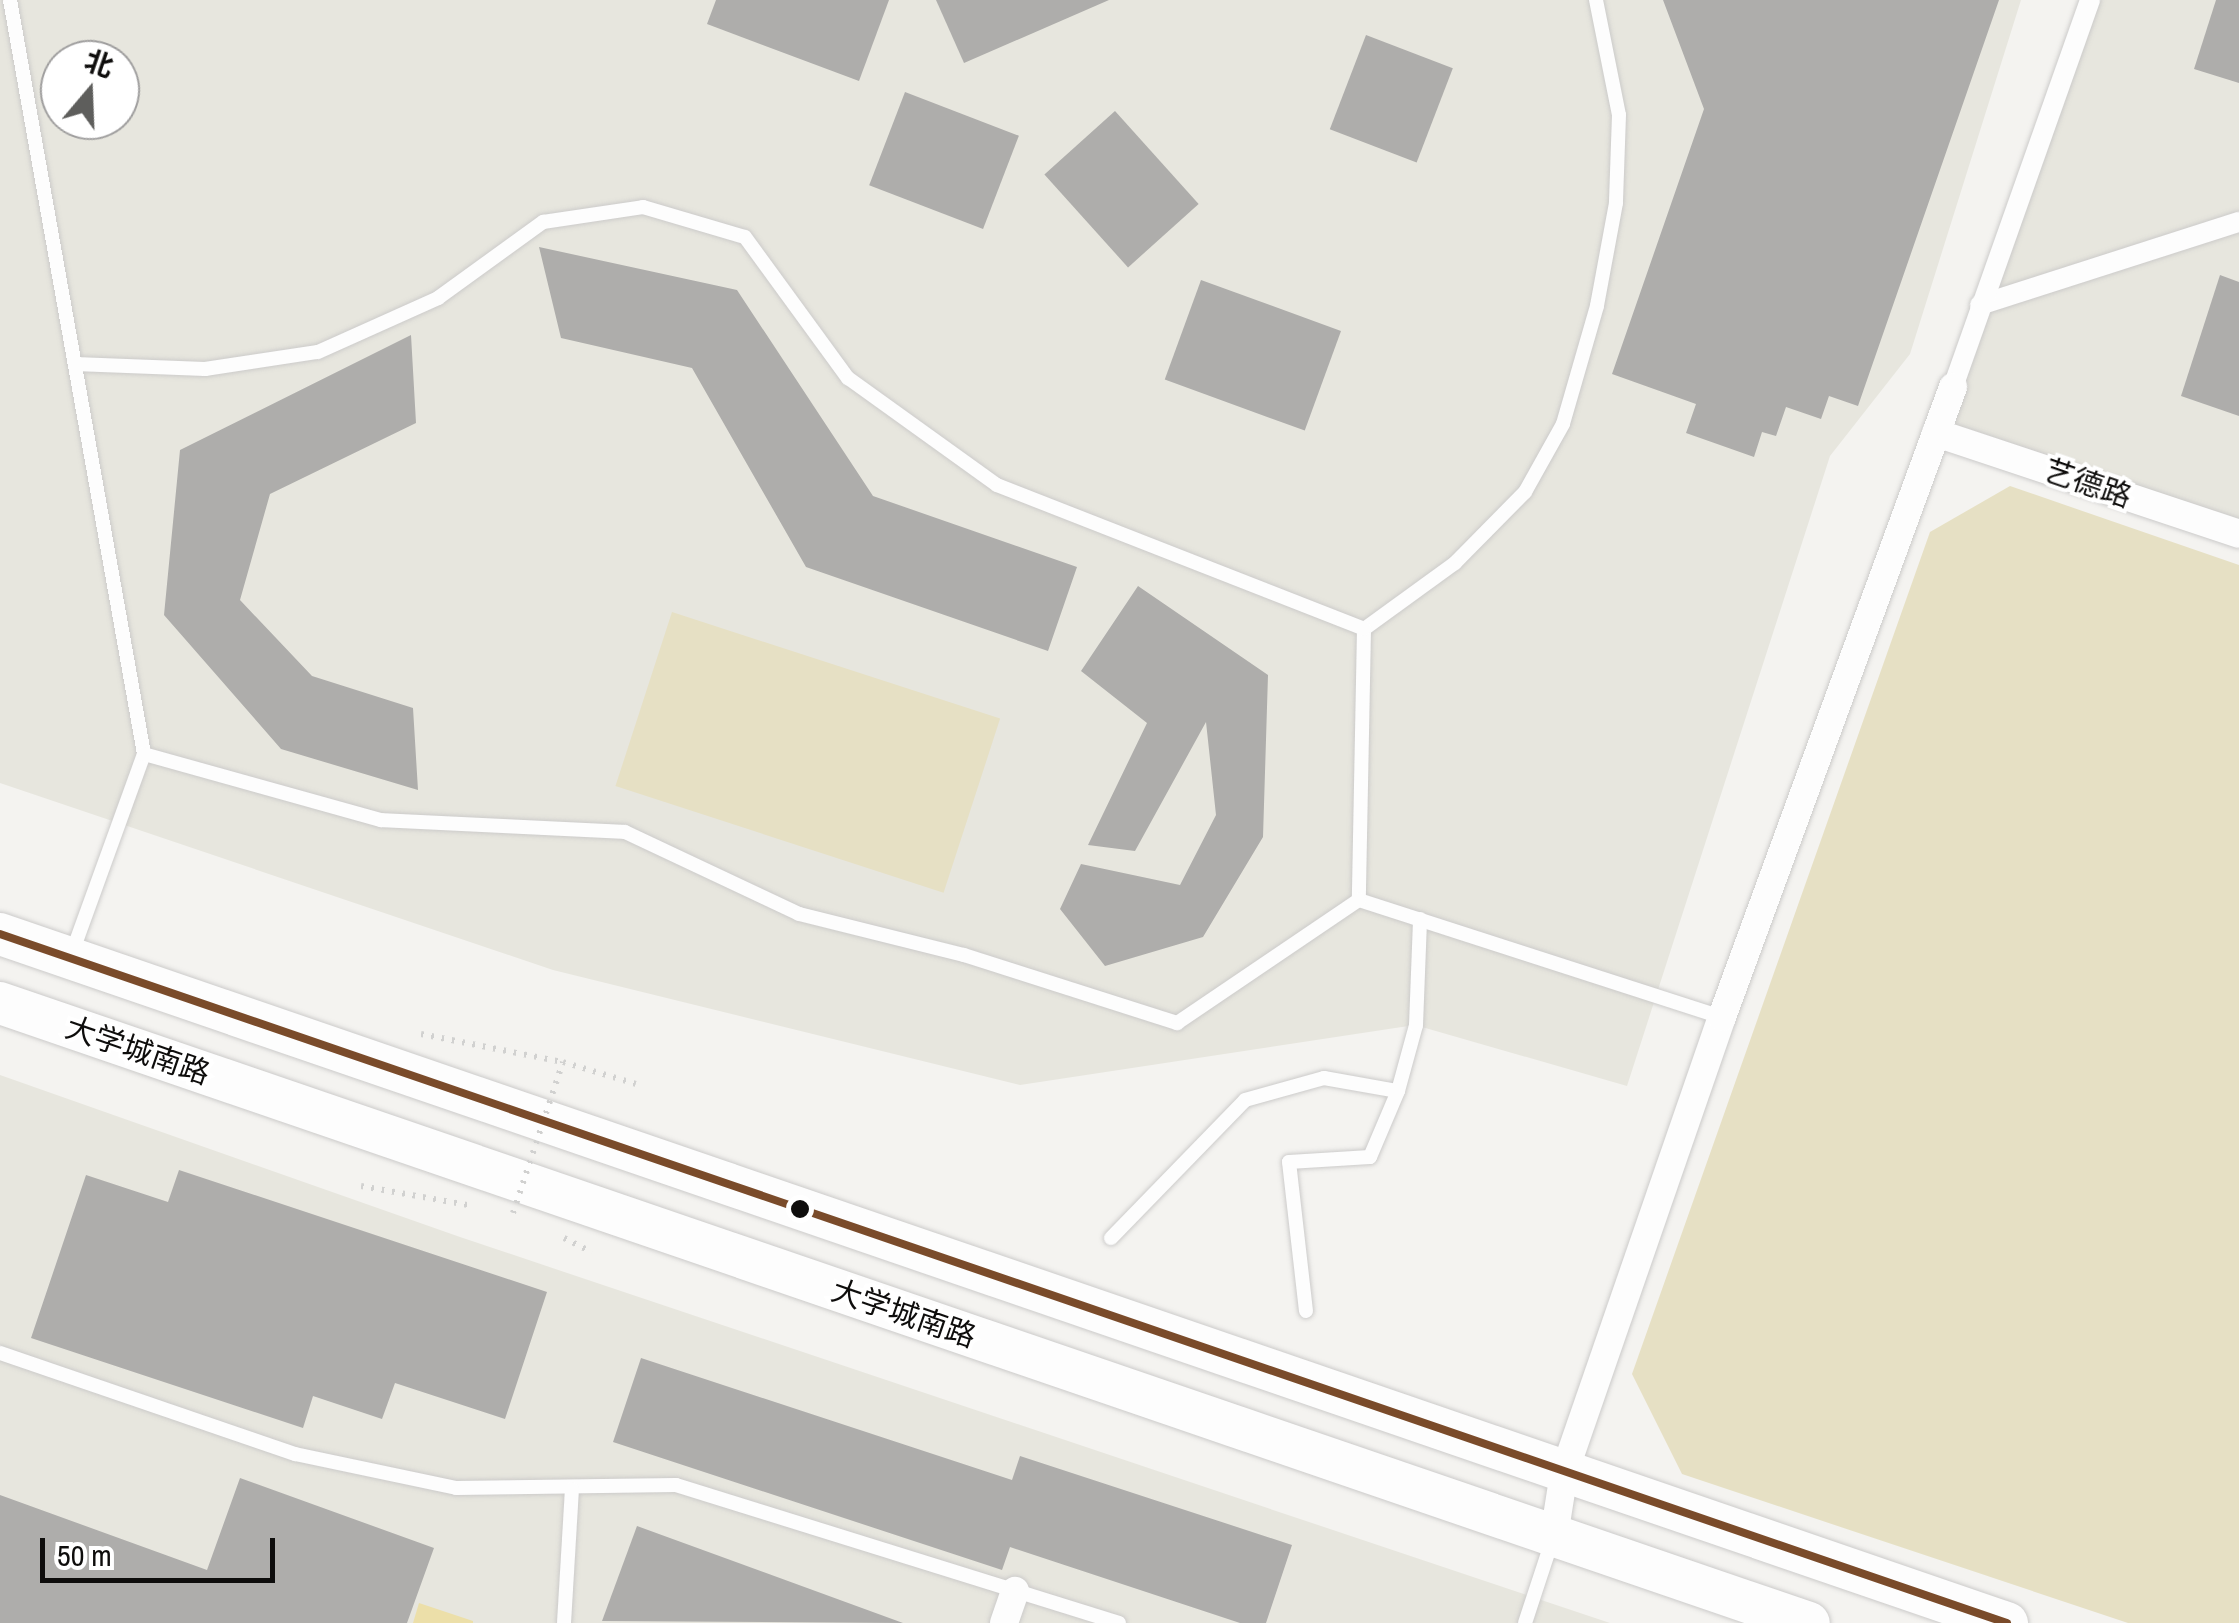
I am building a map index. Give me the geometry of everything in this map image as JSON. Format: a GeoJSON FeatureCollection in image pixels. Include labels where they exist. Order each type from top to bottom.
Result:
{"type":"FeatureCollection","features":[{"type":"Feature","properties":{"kind":"main road","name":"大学城南路"},"geometry":{"type":"LineString","coordinates":[[0,934],[2007,1623]]}},
{"type":"Feature","properties":{"kind":"main road","name":"大学城南路"},"geometry":{"type":"LineString","coordinates":[[0,1003],[1809,1623]]}},
{"type":"Feature","properties":{"kind":"street"},"geometry":{"type":"LineString","coordinates":[[1554,1536],[1564,1473],[1722,1017],[2090,0]]}},
{"type":"Feature","properties":{"kind":"street"},"geometry":{"type":"LineString","coordinates":[[1980,305],[2239,222]]}},
{"type":"Feature","properties":{"kind":"street","name":"艺德路"},"geometry":{"type":"LineString","coordinates":[[1936,433],[2239,534]]}},
{"type":"Feature","properties":{"kind":"street"},"geometry":{"type":"LineString","coordinates":[[1004,1623],[1015,1591]]}},
{"type":"Feature","properties":{"kind":"lane"},"geometry":{"type":"LineString","coordinates":[[10,0],[144,754],[70,958]]}},
{"type":"Feature","properties":{"kind":"lane"},"geometry":{"type":"LineString","coordinates":[[1364,629],[1456,563],[1511,506],[1562,424],[1597,306],[1616,203],[1619,116],[1596,0]]}},
{"type":"Feature","properties":{"kind":"lane"},"geometry":{"type":"LineString","coordinates":[[75,364],[205,369],[318,352],[438,298],[542,222],[643,207],[746,236],[848,378],[997,485],[1364,629]]}},
{"type":"Feature","properties":{"kind":"lane"},"geometry":{"type":"LineString","coordinates":[[1359,900],[1364,629]]}},
{"type":"Feature","properties":{"kind":"lane"},"geometry":{"type":"LineString","coordinates":[[144,754],[381,820],[624,832],[799,914],[964,955],[1177,1022],[1359,900]]}},
{"type":"Feature","properties":{"kind":"lane"},"geometry":{"type":"LineString","coordinates":[[1359,900],[1722,1017]]}},
{"type":"Feature","properties":{"kind":"lane"},"geometry":{"type":"LineString","coordinates":[[1306,1311],[1289,1162],[1370,1157],[1398,1091],[1416,1025],[1420,920]]}},
{"type":"Feature","properties":{"kind":"lane"},"geometry":{"type":"LineString","coordinates":[[1111,1238],[1244,1100],[1324,1078],[1398,1091]]}},
{"type":"Feature","properties":{"kind":"lane"},"geometry":{"type":"LineString","coordinates":[[0,1353],[294,1454],[456,1488],[572,1490],[676,1485],[1120,1623]]}},
{"type":"Feature","properties":{"kind":"lane"},"geometry":{"type":"LineString","coordinates":[[564,1623],[572,1490]]}},
{"type":"Feature","properties":{"kind":"lane"},"geometry":{"type":"LineString","coordinates":[[1525,1623],[1554,1536]]}},
{"type":"Feature","properties":{"kind":"path"},"geometry":{"type":"LineString","coordinates":[[420,1034],[563,1062],[636,1084]]}},
{"type":"Feature","properties":{"kind":"path"},"geometry":{"type":"LineString","coordinates":[[494,1210],[513,1213],[563,1062]]}},
{"type":"Feature","properties":{"kind":"path"},"geometry":{"type":"LineString","coordinates":[[361,1186],[475,1206]]}},
{"type":"Feature","properties":{"kind":"shaded area"},"geometry":{"type":"Polygon","coordinates":[[[0,0],[2021,0],[1910,354],[1830,456],[1627,1086],[1415,1025],[1020,1085],[553,970],[0,783],[0,0]]]}},
{"type":"Feature","properties":{"kind":"shaded area"},"geometry":{"type":"Polygon","coordinates":[[[2094,0],[2239,0],[2239,535],[1936,433],[2094,0]]]}},
{"type":"Feature","properties":{"kind":"shaded area"},"geometry":{"type":"Polygon","coordinates":[[[2010,486],[2239,565],[2239,1623],[2128,1623],[1682,1474],[1632,1374],[1930,532],[2010,486]]]}},
{"type":"Feature","properties":{"kind":"shaded area"},"geometry":{"type":"Polygon","coordinates":[[[672,612],[1000,719],[944,893],[615,786],[672,612]]]}},
{"type":"Feature","properties":{"kind":"shaded area"},"geometry":{"type":"Polygon","coordinates":[[[0,1075],[460,1237],[1610,1623],[0,1623],[0,1075]]]}},
{"type":"Feature","properties":{"kind":"shaded area"},"geometry":{"type":"Polygon","coordinates":[[[419,1603],[473,1621],[473,1623],[413,1623],[419,1603]]]}},
{"type":"Feature","properties":{"kind":"building"},"geometry":{"type":"Polygon","coordinates":[[[716,0],[889,0],[859,81],[707,24],[716,0]]]}},
{"type":"Feature","properties":{"kind":"building"},"geometry":{"type":"Polygon","coordinates":[[[936,0],[1109,0],[964,63],[936,0]]]}},
{"type":"Feature","properties":{"kind":"building"},"geometry":{"type":"Polygon","coordinates":[[[1663,0],[1999,0],[1858,406],[1829,396],[1821,419],[1786,407],[1776,436],[1762,432],[1754,457],[1686,433],[1696,404],[1612,374],[1704,109],[1663,0]]]}},
{"type":"Feature","properties":{"kind":"building"},"geometry":{"type":"Polygon","coordinates":[[[2216,0],[2239,0],[2239,83],[2194,69],[2216,0]]]}},
{"type":"Feature","properties":{"kind":"building"},"geometry":{"type":"Polygon","coordinates":[[[1366,35],[1453,68],[1417,163],[1330,129],[1366,35]]]}},
{"type":"Feature","properties":{"kind":"building"},"geometry":{"type":"Polygon","coordinates":[[[905,92],[1019,136],[983,229],[869,185],[905,92]]]}},
{"type":"Feature","properties":{"kind":"building"},"geometry":{"type":"Polygon","coordinates":[[[1115,111],[1199,204],[1128,267],[1044,175],[1115,111]]]}},
{"type":"Feature","properties":{"kind":"building"},"geometry":{"type":"Polygon","coordinates":[[[539,247],[737,290],[873,496],[1077,567],[1048,651],[806,567],[692,368],[561,338],[539,247]]]}},
{"type":"Feature","properties":{"kind":"building"},"geometry":{"type":"Polygon","coordinates":[[[2220,275],[2239,282],[2239,416],[2181,396],[2220,275]]]}},
{"type":"Feature","properties":{"kind":"building"},"geometry":{"type":"Polygon","coordinates":[[[1201,280],[1341,331],[1305,431],[1165,380],[1201,280]]]}},
{"type":"Feature","properties":{"kind":"building"},"geometry":{"type":"Polygon","coordinates":[[[411,335],[416,423],[270,494],[240,600],[312,676],[413,708],[418,790],[281,749],[164,615],[180,450],[411,335]]]}},
{"type":"Feature","properties":{"kind":"building"},"geometry":{"type":"Polygon","coordinates":[[[1138,586],[1268,675],[1263,837],[1203,937],[1105,966],[1060,909],[1081,864],[1180,885],[1216,815],[1206,722],[1135,851],[1088,845],[1147,723],[1081,671],[1138,586]]]}},
{"type":"Feature","properties":{"kind":"building"},"geometry":{"type":"Polygon","coordinates":[[[179,1170],[547,1292],[505,1419],[395,1383],[382,1419],[313,1396],[303,1428],[31,1338],[86,1175],[168,1202],[179,1170]]]}},
{"type":"Feature","properties":{"kind":"building"},"geometry":{"type":"Polygon","coordinates":[[[641,1358],[1012,1480],[1020,1456],[1292,1545],[1266,1623],[1240,1623],[1010,1547],[1002,1570],[613,1442],[641,1358]]]}},
{"type":"Feature","properties":{"kind":"building"},"geometry":{"type":"Polygon","coordinates":[[[240,1478],[434,1548],[407,1623],[0,1623],[0,1495],[207,1570],[240,1478]]]}},
{"type":"Feature","properties":{"kind":"building"},"geometry":{"type":"Polygon","coordinates":[[[637,1526],[903,1623],[602,1621],[637,1526]]]}},
{"type":"Feature","properties":{"kind":"transit line"},"geometry":{"type":"LineString","coordinates":[[0,934],[2007,1623]]}}]}
